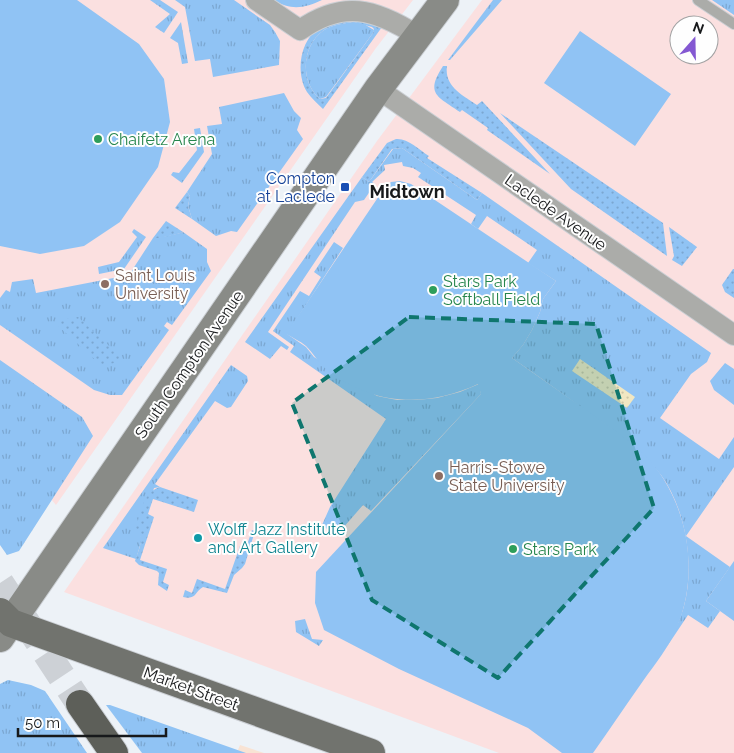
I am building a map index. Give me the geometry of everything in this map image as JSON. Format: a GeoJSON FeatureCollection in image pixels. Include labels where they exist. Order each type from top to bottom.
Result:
{"type":"FeatureCollection","features":[{"type":"Feature","properties":{"kind":"highway"},"geometry":{"type":"LineString","coordinates":[[80,704],[114,753]]}},
{"type":"Feature","properties":{"kind":"main road","name":"South Compton Avenue"},"geometry":{"type":"LineString","coordinates":[[3,625],[378,89],[445,0]]}},
{"type":"Feature","properties":{"kind":"main road","name":"Market Street"},"geometry":{"type":"LineString","coordinates":[[3,625],[371,753]]}},
{"type":"Feature","properties":{"kind":"street"},"geometry":{"type":"LineString","coordinates":[[256,0],[300,30],[312,18],[324,11],[338,6],[352,5],[377,11],[418,36]]}},
{"type":"Feature","properties":{"kind":"street","name":"Laclede Avenue"},"geometry":{"type":"LineString","coordinates":[[378,89],[734,335]]}},
{"type":"Feature","properties":{"kind":"lane"},"geometry":{"type":"LineString","coordinates":[[698,0],[734,24]]}},
{"type":"Feature","properties":{"kind":"highlighted area"},"geometry":{"type":"Polygon","coordinates":[[[409,317],[596,324],[654,508],[498,678],[372,600],[292,403],[409,317]]]}},
{"type":"Feature","properties":{"kind":"shaded area","name":"Saint Louis University"},"geometry":{"type":"Polygon","coordinates":[[[0,0],[413,0],[376,48],[56,505],[0,439],[0,0]]]}},
{"type":"Feature","properties":{"kind":"shaded area","name":"Harris-Stowe State University"},"geometry":{"type":"Polygon","coordinates":[[[482,0],[734,0],[734,753],[499,753],[64,592],[377,141],[482,0]]]}},
{"type":"Feature","properties":{"kind":"shaded area"},"geometry":{"type":"Polygon","coordinates":[[[240,745],[264,753],[240,753],[238,750],[240,745]]]}},
{"type":"Feature","properties":{"kind":"green space","name":"Chaifetz Arena"},"geometry":{"type":"Polygon","coordinates":[[[0,0],[77,0],[139,44],[164,79],[170,122],[158,167],[120,222],[84,246],[40,254],[0,246],[0,0]]]}},
{"type":"Feature","properties":{"kind":"green space"},"geometry":{"type":"Polygon","coordinates":[[[150,0],[160,0],[178,12],[164,33],[155,27],[170,14],[150,0]]]}},
{"type":"Feature","properties":{"kind":"green space"},"geometry":{"type":"Polygon","coordinates":[[[175,0],[234,0],[270,25],[275,32],[280,41],[279,65],[213,77],[210,59],[195,61],[185,7],[175,0]]]}},
{"type":"Feature","properties":{"kind":"green space"},"geometry":{"type":"Polygon","coordinates":[[[274,0],[322,0],[310,5],[292,7],[274,0]]]}},
{"type":"Feature","properties":{"kind":"green space"},"geometry":{"type":"Polygon","coordinates":[[[493,0],[502,0],[448,60],[493,0]]]}},
{"type":"Feature","properties":{"kind":"green space"},"geometry":{"type":"Polygon","coordinates":[[[712,0],[734,0],[734,15],[712,0]]]}},
{"type":"Feature","properties":{"kind":"green space"},"geometry":{"type":"Polygon","coordinates":[[[354,17],[382,27],[323,109],[307,92],[303,84],[301,66],[304,48],[313,33],[320,27],[354,17]],[[354,22],[342,24],[324,30],[316,37],[307,54],[306,74],[313,92],[320,99],[326,98],[373,33],[374,29],[354,22]]]}},
{"type":"Feature","properties":{"kind":"green space"},"geometry":{"type":"Polygon","coordinates":[[[181,22],[188,63],[182,64],[178,43],[170,38],[181,22]]]}},
{"type":"Feature","properties":{"kind":"green space"},"geometry":{"type":"Polygon","coordinates":[[[354,22],[364,24],[374,30],[373,33],[326,97],[320,99],[313,92],[306,74],[307,54],[316,37],[324,30],[339,24],[354,22]]]}},
{"type":"Feature","properties":{"kind":"green space"},"geometry":{"type":"Polygon","coordinates":[[[580,31],[671,94],[635,146],[544,83],[580,31]]]}},
{"type":"Feature","properties":{"kind":"green space"},"geometry":{"type":"Polygon","coordinates":[[[443,66],[447,66],[448,79],[455,89],[477,105],[482,101],[550,174],[487,130],[488,128],[462,110],[460,112],[436,94],[434,89],[435,83],[443,66]]]}},
{"type":"Feature","properties":{"kind":"green space"},"geometry":{"type":"Polygon","coordinates":[[[284,93],[294,111],[301,118],[297,130],[303,139],[237,232],[231,231],[216,236],[192,219],[188,206],[190,196],[187,192],[212,154],[207,126],[222,124],[219,107],[284,93]]]}},
{"type":"Feature","properties":{"kind":"green space"},"geometry":{"type":"Polygon","coordinates":[[[500,113],[663,223],[667,256],[571,189],[500,113]]]}},
{"type":"Feature","properties":{"kind":"green space"},"geometry":{"type":"Polygon","coordinates":[[[200,128],[204,152],[182,183],[171,175],[173,172],[179,173],[197,150],[194,129],[200,128]]]}},
{"type":"Feature","properties":{"kind":"green space"},"geometry":{"type":"Polygon","coordinates":[[[396,139],[405,140],[413,144],[429,156],[427,158],[482,193],[477,200],[402,148],[392,149],[369,182],[362,177],[387,143],[396,139]]]}},
{"type":"Feature","properties":{"kind":"green space"},"geometry":{"type":"Polygon","coordinates":[[[402,148],[477,200],[482,193],[711,353],[707,362],[691,374],[660,418],[719,459],[734,437],[734,467],[686,536],[730,567],[706,601],[720,611],[708,628],[688,615],[666,648],[684,606],[689,573],[686,538],[682,521],[677,504],[661,475],[626,440],[512,358],[532,330],[540,312],[543,299],[556,281],[528,263],[537,250],[487,216],[478,229],[471,224],[476,215],[418,177],[421,173],[413,168],[403,166],[402,162],[384,165],[385,170],[372,182],[375,184],[364,200],[355,202],[268,332],[289,347],[287,350],[281,346],[270,359],[245,342],[362,177],[369,182],[393,149],[402,148]]]}},
{"type":"Feature","properties":{"kind":"green space","name":"Stars Park"},"geometry":{"type":"Polygon","coordinates":[[[400,181],[411,184],[556,281],[543,299],[540,312],[532,330],[512,358],[639,449],[659,472],[671,492],[680,513],[686,536],[688,582],[684,605],[677,627],[662,655],[593,753],[562,753],[528,728],[399,669],[324,630],[315,603],[316,572],[481,394],[478,384],[458,392],[419,400],[381,396],[362,390],[344,381],[326,369],[306,346],[286,334],[383,190],[391,182],[400,181]]]}},
{"type":"Feature","properties":{"kind":"green space"},"geometry":{"type":"Polygon","coordinates":[[[187,192],[190,196],[188,206],[192,219],[175,208],[187,192]]]}},
{"type":"Feature","properties":{"kind":"green space"},"geometry":{"type":"Polygon","coordinates":[[[166,221],[183,232],[153,238],[166,221]]]}},
{"type":"Feature","properties":{"kind":"green space"},"geometry":{"type":"Polygon","coordinates":[[[669,227],[697,247],[682,266],[672,260],[674,256],[669,227]]]}},
{"type":"Feature","properties":{"kind":"green space"},"geometry":{"type":"Polygon","coordinates":[[[134,229],[146,237],[124,269],[99,274],[98,267],[119,262],[137,237],[132,232],[134,229]]]}},
{"type":"Feature","properties":{"kind":"green space"},"geometry":{"type":"Polygon","coordinates":[[[183,232],[207,249],[207,262],[211,271],[172,325],[167,322],[164,326],[169,330],[122,395],[110,395],[94,390],[0,325],[0,298],[6,290],[10,292],[12,282],[33,279],[36,293],[129,275],[153,238],[183,232]]]}},
{"type":"Feature","properties":{"kind":"green space"},"geometry":{"type":"Polygon","coordinates":[[[334,242],[343,248],[287,334],[306,347],[314,357],[377,396],[397,400],[437,398],[460,392],[479,384],[481,394],[371,511],[363,505],[336,536],[322,525],[330,507],[386,419],[290,352],[294,346],[273,331],[300,291],[309,296],[321,277],[314,272],[334,242]]]}},
{"type":"Feature","properties":{"kind":"green space"},"geometry":{"type":"Polygon","coordinates":[[[733,269],[734,298],[725,292],[722,285],[733,269]]]}},
{"type":"Feature","properties":{"kind":"green space"},"geometry":{"type":"Polygon","coordinates":[[[78,317],[122,358],[122,361],[102,366],[55,323],[55,321],[78,317]]]}},
{"type":"Feature","properties":{"kind":"green space"},"geometry":{"type":"Polygon","coordinates":[[[0,360],[82,417],[93,436],[19,551],[7,555],[0,545],[0,360]]]}},
{"type":"Feature","properties":{"kind":"green space"},"geometry":{"type":"Polygon","coordinates":[[[725,363],[734,369],[734,405],[714,390],[710,381],[725,363]]]}},
{"type":"Feature","properties":{"kind":"green space"},"geometry":{"type":"Polygon","coordinates":[[[231,365],[247,376],[248,381],[231,407],[227,408],[215,401],[155,484],[160,487],[154,488],[140,535],[142,539],[136,559],[103,548],[231,365]]]}},
{"type":"Feature","properties":{"kind":"green space"},"geometry":{"type":"Polygon","coordinates":[[[160,487],[198,500],[194,512],[153,499],[148,514],[154,517],[140,560],[167,569],[163,582],[169,585],[167,591],[158,585],[159,573],[157,571],[139,565],[135,561],[141,541],[136,527],[141,509],[150,493],[160,487]]]}},
{"type":"Feature","properties":{"kind":"green space"},"geometry":{"type":"Polygon","coordinates":[[[252,530],[255,531],[245,564],[234,575],[227,593],[203,587],[191,597],[183,597],[185,590],[192,593],[197,579],[225,589],[240,546],[246,548],[252,530]]]}},
{"type":"Feature","properties":{"kind":"green space"},"geometry":{"type":"Polygon","coordinates":[[[734,561],[734,621],[706,601],[734,561]]]}},
{"type":"Feature","properties":{"kind":"green space"},"geometry":{"type":"Polygon","coordinates":[[[305,619],[312,639],[323,640],[319,646],[296,632],[295,621],[305,619]]]}},
{"type":"Feature","properties":{"kind":"green space"},"geometry":{"type":"Polygon","coordinates":[[[8,680],[31,685],[45,691],[87,753],[0,753],[0,684],[8,680]]]}},
{"type":"Feature","properties":{"kind":"green space"},"geometry":{"type":"Polygon","coordinates":[[[106,705],[110,705],[246,753],[142,753],[106,705]]]}},
{"type":"Feature","properties":{"kind":"sand"},"geometry":{"type":"Polygon","coordinates":[[[580,359],[635,397],[627,408],[572,371],[580,359]]]}},
{"type":"Feature","properties":{"kind":"tunnel"},"geometry":{"type":"LineString","coordinates":[[0,583],[80,704]]}},
{"type":"Feature","properties":{"kind":"place","name":"Chaifetz Arena"},"geometry":{"type":"Point","coordinates":[98,139]}},
{"type":"Feature","properties":{"kind":"place","name":"Compton at Laclede"},"geometry":{"type":"Point","coordinates":[345,187]}},
{"type":"Feature","properties":{"kind":"place","name":"Saint Louis University"},"geometry":{"type":"Point","coordinates":[105,284]}},
{"type":"Feature","properties":{"kind":"place","name":"Stars Park Softball Field"},"geometry":{"type":"Point","coordinates":[433,290]}},
{"type":"Feature","properties":{"kind":"place","name":"Harris-Stowe State University"},"geometry":{"type":"Point","coordinates":[439,476]}},
{"type":"Feature","properties":{"kind":"place","name":"Wolff Jazz Institute and Art Gallery"},"geometry":{"type":"Point","coordinates":[198,538]}},
{"type":"Feature","properties":{"kind":"place","name":"Stars Park"},"geometry":{"type":"Point","coordinates":[513,549]}},
{"type":"Feature","properties":{"kind":"district","name":"Midtown"},"geometry":{"type":"Point","coordinates":[407,192]}}]}
